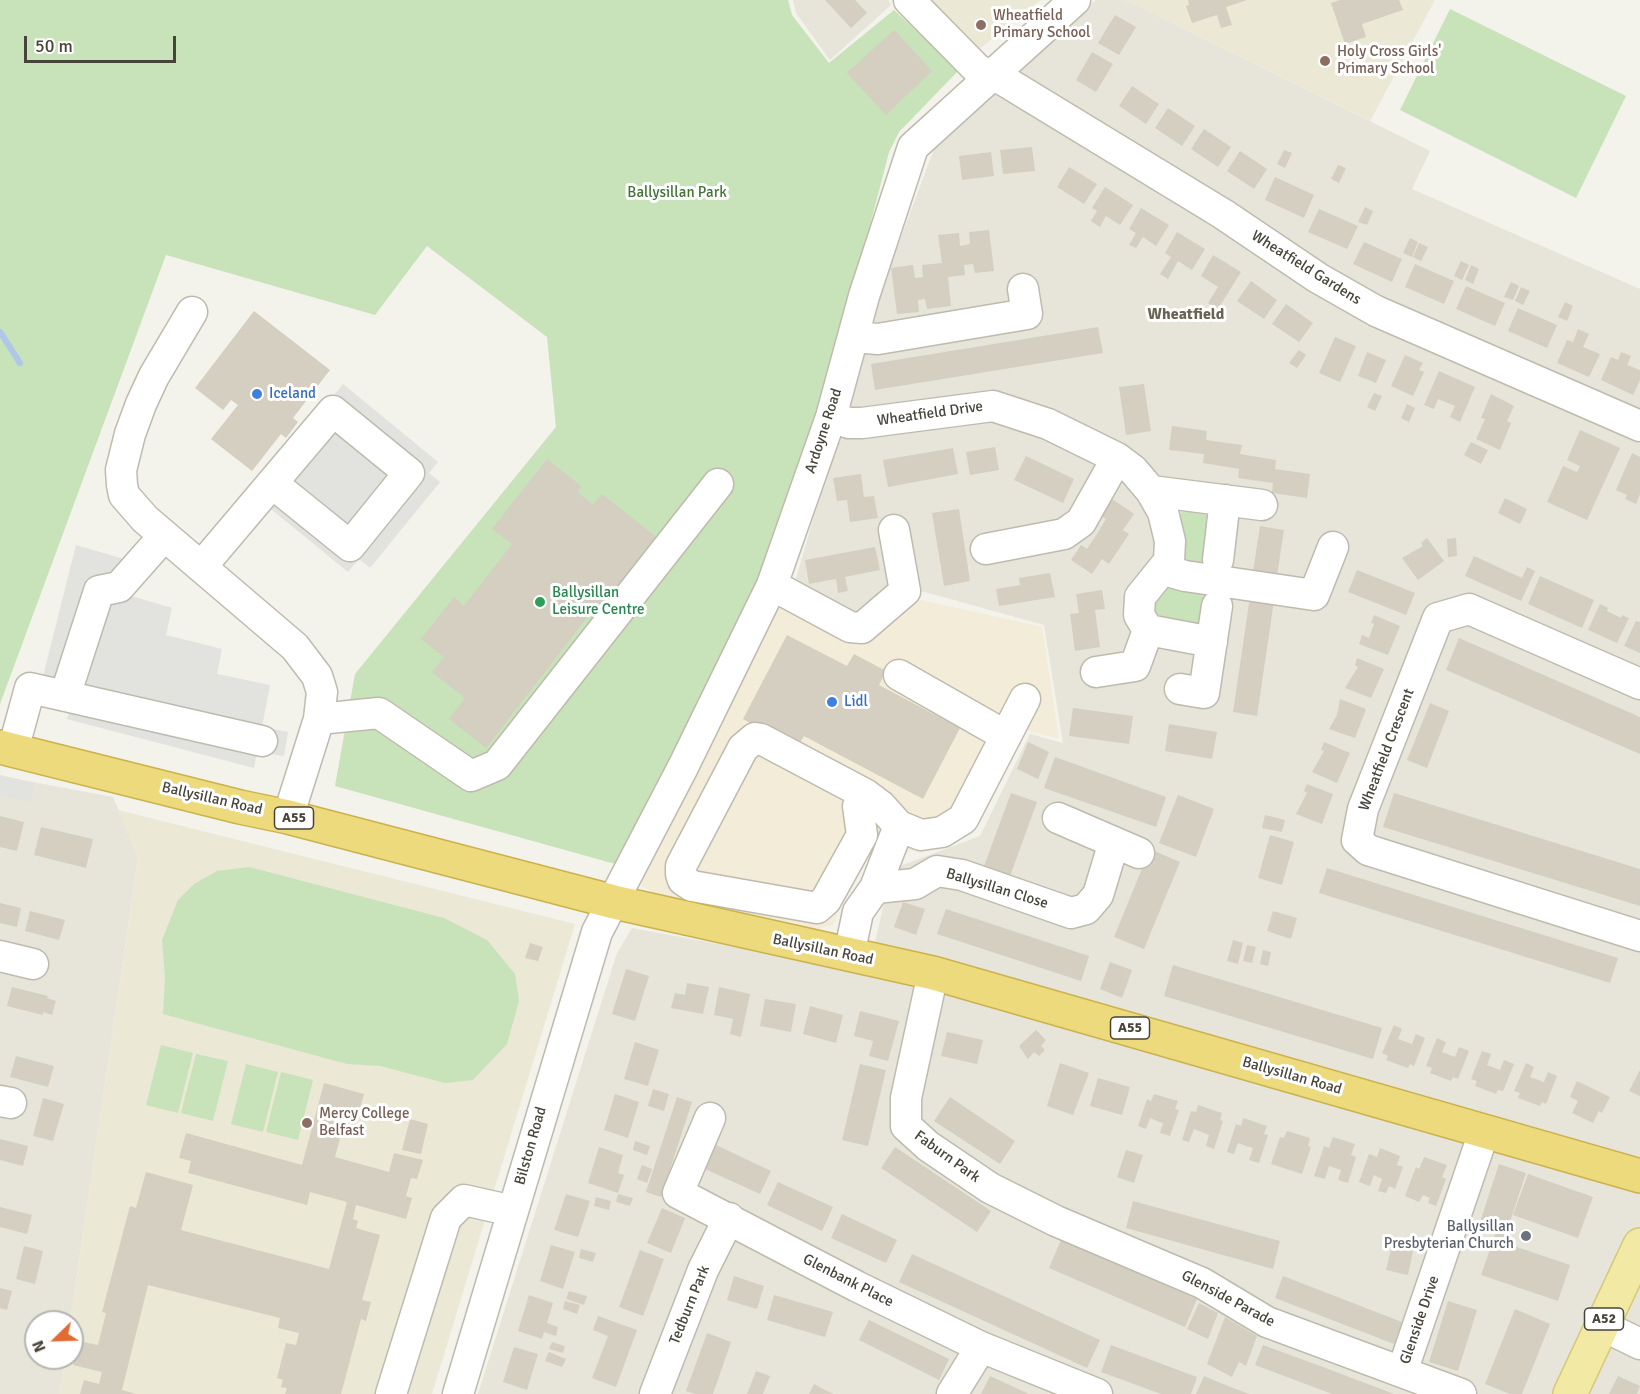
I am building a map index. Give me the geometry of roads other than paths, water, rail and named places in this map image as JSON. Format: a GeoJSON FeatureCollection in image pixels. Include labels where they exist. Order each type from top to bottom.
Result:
{"type":"FeatureCollection","features":[{"type":"Feature","properties":{"kind":"highway","name":"Ballysillan Road"},"geometry":{"type":"LineString","coordinates":[[6,749],[288,817],[614,902],[933,973],[1640,1176]]}},
{"type":"Feature","properties":{"kind":"main road","name":"A52"},"geometry":{"type":"LineString","coordinates":[[1570,1394],[1640,1245]]}},
{"type":"Feature","properties":{"kind":"street","name":"Wheatfield Gardens"},"geometry":{"type":"LineString","coordinates":[[909,0],[978,70],[1003,80],[1223,214],[1318,278],[1376,311],[1640,426]]}},
{"type":"Feature","properties":{"kind":"street","name":"Ardoyne Road"},"geometry":{"type":"LineString","coordinates":[[614,902],[772,585],[831,417],[853,337],[913,147],[1075,0]]}},
{"type":"Feature","properties":{"kind":"street"},"geometry":{"type":"LineString","coordinates":[[853,337],[878,339],[1027,315],[1023,289]]}},
{"type":"Feature","properties":{"kind":"street"},"geometry":{"type":"LineString","coordinates":[[192,312],[154,376],[141,404],[130,434],[121,470],[124,495],[164,536],[295,646],[308,661],[322,692],[319,718],[288,817]]}},
{"type":"Feature","properties":{"kind":"street","name":"Wheatfield Drive"},"geometry":{"type":"LineString","coordinates":[[831,417],[849,423],[862,423],[993,406],[1048,424],[1117,458],[1133,470],[1151,491],[1163,512],[1170,541],[1169,561],[1140,597],[1139,615],[1148,630]]}},
{"type":"Feature","properties":{"kind":"street"},"geometry":{"type":"LineString","coordinates":[[201,567],[272,483],[333,411],[409,473],[350,546],[272,483]]}},
{"type":"Feature","properties":{"kind":"street"},"geometry":{"type":"LineString","coordinates":[[986,549],[1064,534],[1081,522],[1117,458]]}},
{"type":"Feature","properties":{"kind":"street"},"geometry":{"type":"LineString","coordinates":[[319,718],[379,713],[471,776],[497,765],[718,484]]}},
{"type":"Feature","properties":{"kind":"street"},"geometry":{"type":"LineString","coordinates":[[1151,491],[1262,505]]}},
{"type":"Feature","properties":{"kind":"street"},"geometry":{"type":"LineString","coordinates":[[1218,560],[1225,500]]}},
{"type":"Feature","properties":{"kind":"street"},"geometry":{"type":"LineString","coordinates":[[772,585],[850,627],[862,628],[905,591],[894,530]]}},
{"type":"Feature","properties":{"kind":"street"},"geometry":{"type":"LineString","coordinates":[[65,696],[99,591],[119,587],[164,536]]}},
{"type":"Feature","properties":{"kind":"street"},"geometry":{"type":"LineString","coordinates":[[1164,570],[1185,576],[1314,595],[1333,547]]}},
{"type":"Feature","properties":{"kind":"street"},"geometry":{"type":"LineString","coordinates":[[1180,689],[1204,693],[1217,606]]}},
{"type":"Feature","properties":{"kind":"street","name":"Wheatfield Crescent"},"geometry":{"type":"LineString","coordinates":[[1640,684],[1469,609],[1438,618],[1363,808],[1357,840],[1368,850],[1640,936]]}},
{"type":"Feature","properties":{"kind":"street"},"geometry":{"type":"LineString","coordinates":[[1096,672],[1135,666],[1148,630],[1212,642]]}},
{"type":"Feature","properties":{"kind":"street"},"geometry":{"type":"LineString","coordinates":[[899,675],[1006,736]]}},
{"type":"Feature","properties":{"kind":"street"},"geometry":{"type":"LineString","coordinates":[[6,749],[30,688],[262,741]]}},
{"type":"Feature","properties":{"kind":"street"},"geometry":{"type":"LineString","coordinates":[[865,794],[858,806],[862,835],[826,900],[817,908],[692,886],[683,880],[681,866],[743,748],[755,738],[761,739],[865,794],[881,806],[899,826],[921,835],[942,832],[963,819],[1025,699]]}},
{"type":"Feature","properties":{"kind":"street","name":"Ballysillan Close"},"geometry":{"type":"LineString","coordinates":[[875,888],[915,884],[937,871],[962,875],[1071,913],[1086,909],[1098,895],[1127,848],[1058,818]]}},
{"type":"Feature","properties":{"kind":"street"},"geometry":{"type":"LineString","coordinates":[[849,955],[858,912],[875,888],[899,826]]}},
{"type":"Feature","properties":{"kind":"street","name":"Bilston Road"},"geometry":{"type":"LineString","coordinates":[[458,1394],[597,932],[614,902]]}},
{"type":"Feature","properties":{"kind":"street"},"geometry":{"type":"LineString","coordinates":[[0,956],[33,964]]}},
{"type":"Feature","properties":{"kind":"street","name":"Faburn Park"},"geometry":{"type":"LineString","coordinates":[[933,973],[906,1098],[906,1126],[928,1146],[990,1188],[1031,1209]]}},
{"type":"Feature","properties":{"kind":"street","name":"Glenbank Place"},"geometry":{"type":"LineString","coordinates":[[710,1118],[678,1193],[858,1287],[981,1347],[1097,1394]]}},
{"type":"Feature","properties":{"kind":"street","name":"Glenside Drive"},"geometry":{"type":"LineString","coordinates":[[1402,1372],[1484,1132]]}},
{"type":"Feature","properties":{"kind":"street"},"geometry":{"type":"LineString","coordinates":[[391,1394],[446,1218],[464,1200],[513,1211]]}},
{"type":"Feature","properties":{"kind":"street","name":"Glenside Parade"},"geometry":{"type":"LineString","coordinates":[[1031,1209],[1202,1283],[1267,1322],[1461,1394]]}},
{"type":"Feature","properties":{"kind":"street","name":"Tedburn Park"},"geometry":{"type":"LineString","coordinates":[[655,1394],[703,1270],[729,1218]]}},
{"type":"Feature","properties":{"kind":"street"},"geometry":{"type":"LineString","coordinates":[[1601,1325],[1640,1344]]}},
{"type":"Feature","properties":{"kind":"street"},"geometry":{"type":"LineString","coordinates":[[952,1394],[981,1347]]}},
{"type":"Feature","properties":{"kind":"waterway"},"geometry":{"type":"LineString","coordinates":[[0,332],[20,363]]}},
{"type":"Feature","properties":{"kind":"place","name":"Wheatfield Primary School"},"geometry":{"type":"Point","coordinates":[981,25]}},
{"type":"Feature","properties":{"kind":"place","name":"Holy Cross Girls' Primary School"},"geometry":{"type":"Point","coordinates":[1325,61]}},
{"type":"Feature","properties":{"kind":"place","name":"Iceland"},"geometry":{"type":"Point","coordinates":[257,394]}},
{"type":"Feature","properties":{"kind":"place","name":"Ballysillan Leisure Centre"},"geometry":{"type":"Point","coordinates":[540,602]}},
{"type":"Feature","properties":{"kind":"place","name":"Lidl"},"geometry":{"type":"Point","coordinates":[832,702]}},
{"type":"Feature","properties":{"kind":"place","name":"Mercy College Belfast"},"geometry":{"type":"Point","coordinates":[307,1123]}},
{"type":"Feature","properties":{"kind":"place","name":"Ballysillan Presbyterian Church"},"geometry":{"type":"Point","coordinates":[1526,1236]}},
{"type":"Feature","properties":{"kind":"district","name":"Wheatfield"},"geometry":{"type":"Point","coordinates":[1186,315]}},
{"type":"Feature","properties":{"kind":"park label","name":"Ballysillan Park"},"geometry":{"type":"Point","coordinates":[677,193]}}]}
